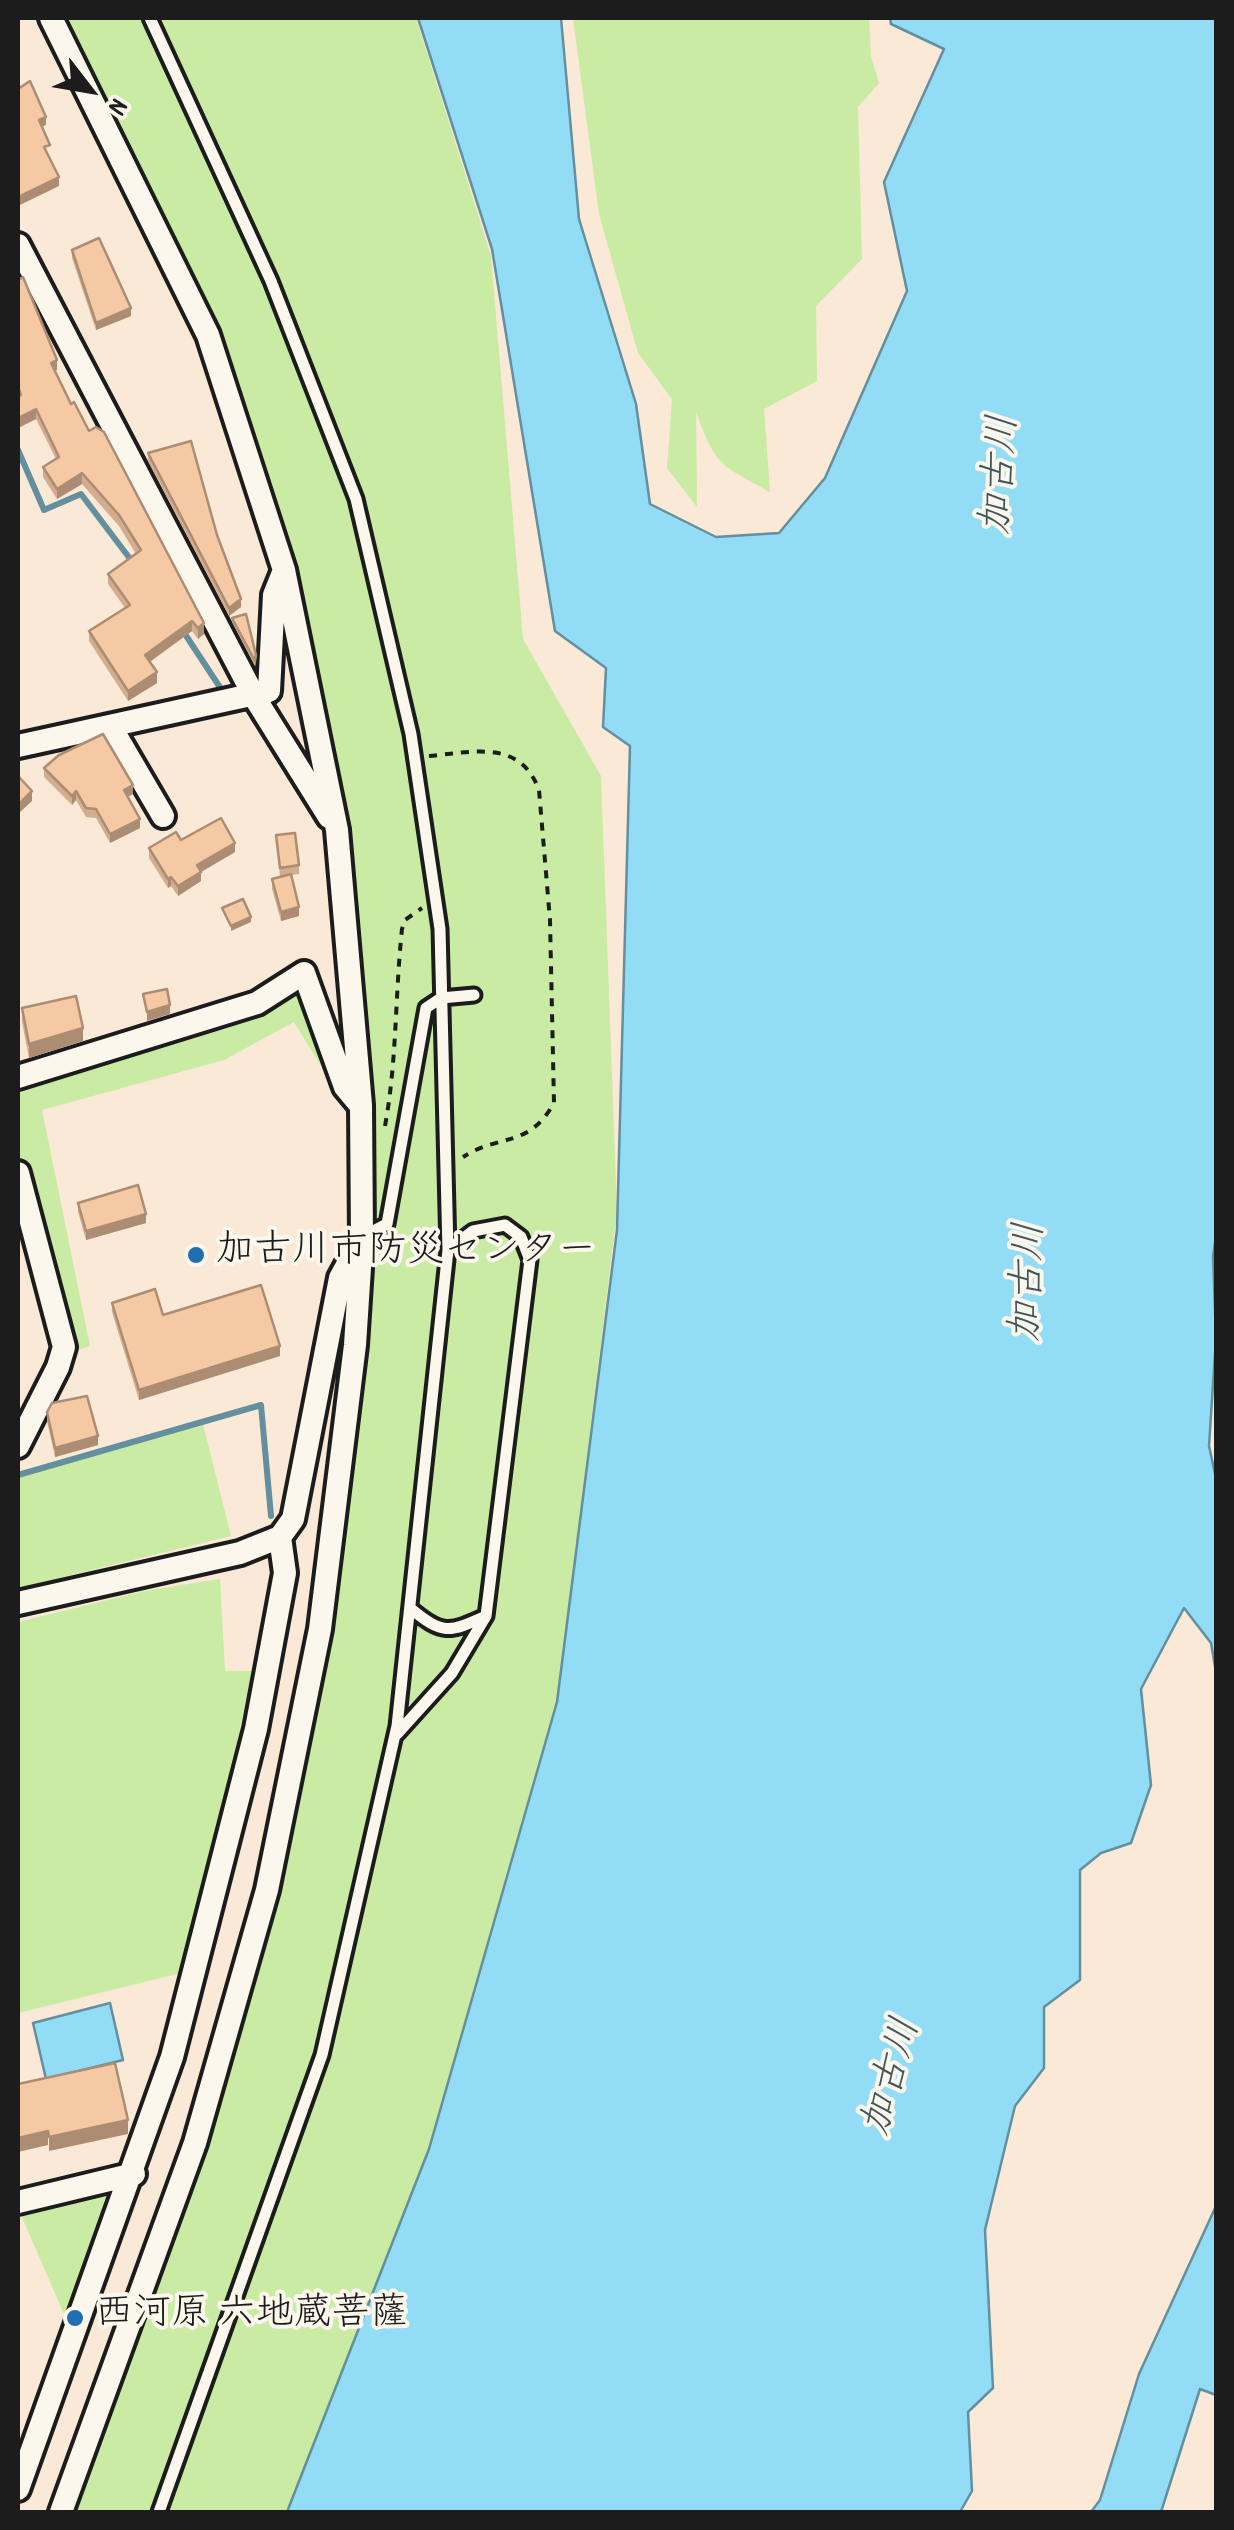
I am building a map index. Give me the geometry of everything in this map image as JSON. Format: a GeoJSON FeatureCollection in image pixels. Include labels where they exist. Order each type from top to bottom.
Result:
{"type":"FeatureCollection","features":[{"type":"Feature","properties":{"kind":"street"},"geometry":{"type":"LineString","coordinates":[[51,18],[208,335],[284,570],[337,830],[361,1105],[362,1237],[353,1364],[323,1610],[267,1890],[195,2143],[61,2512]]}},
{"type":"Feature","properties":{"kind":"street"},"geometry":{"type":"LineString","coordinates":[[18,246],[254,698],[337,830]]}},
{"type":"Feature","properties":{"kind":"street"},"geometry":{"type":"LineString","coordinates":[[18,746],[254,698],[269,691],[274,595],[284,570]]}},
{"type":"Feature","properties":{"kind":"street"},"geometry":{"type":"LineString","coordinates":[[112,727],[163,816]]}},
{"type":"Feature","properties":{"kind":"street"},"geometry":{"type":"LineString","coordinates":[[18,1076],[257,1003],[304,973],[345,1087],[361,1105]]}},
{"type":"Feature","properties":{"kind":"street"},"geometry":{"type":"LineString","coordinates":[[18,1172],[64,1347],[18,1446]]}},
{"type":"Feature","properties":{"kind":"street"},"geometry":{"type":"LineString","coordinates":[[18,1603],[240,1553],[280,1537],[293,1518],[340,1278],[362,1237]]}},
{"type":"Feature","properties":{"kind":"street"},"geometry":{"type":"LineString","coordinates":[[18,2489],[134,2174],[172,2058],[256,1730],[284,1574],[280,1537]]}},
{"type":"Feature","properties":{"kind":"street"},"geometry":{"type":"LineString","coordinates":[[18,2202],[134,2174]]}},
{"type":"Feature","properties":{"kind":"lane"},"geometry":{"type":"LineString","coordinates":[[150,18],[271,281],[356,498],[414,757],[436,907],[448,1250],[394,1737],[322,2055],[159,2512]]}},
{"type":"Feature","properties":{"kind":"lane"},"geometry":{"type":"LineString","coordinates":[[362,1237],[387,1224],[426,1008],[442,998],[474,994]]}},
{"type":"Feature","properties":{"kind":"lane"},"geometry":{"type":"LineString","coordinates":[[394,1737],[452,1673],[486,1616],[530,1260],[521,1237],[505,1225],[474,1231],[448,1250]]}},
{"type":"Feature","properties":{"kind":"lane"},"geometry":{"type":"LineString","coordinates":[[410,1608],[434,1628],[454,1630],[486,1616]]}},
{"type":"Feature","properties":{"kind":"path"},"geometry":{"type":"LineString","coordinates":[[414,757],[495,750],[518,758],[532,770],[540,790],[550,920],[554,1103],[544,1121],[524,1137],[474,1149],[446,1167]]}},
{"type":"Feature","properties":{"kind":"path"},"geometry":{"type":"LineString","coordinates":[[385,1128],[395,1071],[392,1038],[402,930],[416,908],[436,907]]}},
{"type":"Feature","properties":{"kind":"green space"},"geometry":{"type":"Polygon","coordinates":[[[66,18],[416,18],[491,256],[523,639],[601,776],[617,1211],[557,1702],[429,2149],[287,2512],[71,2512],[139,2336],[214,2111],[277,1895],[372,1184],[367,1027],[352,875],[327,727],[293,582],[249,439],[197,298],[136,158],[66,18]]]}},
{"type":"Feature","properties":{"kind":"green space"},"geometry":{"type":"Polygon","coordinates":[[[573,18],[869,18],[871,57],[879,83],[858,107],[862,259],[816,306],[817,381],[764,409],[770,492],[721,462],[696,412],[697,507],[667,468],[672,399],[638,353],[599,214],[573,18]]]}},
{"type":"Feature","properties":{"kind":"green space"},"geometry":{"type":"Polygon","coordinates":[[[303,984],[334,1087],[294,1022],[224,1060],[42,1110],[90,1346],[69,1353],[18,1148],[18,1086],[303,984]]]}},
{"type":"Feature","properties":{"kind":"green space"},"geometry":{"type":"Polygon","coordinates":[[[203,1424],[231,1536],[18,1588],[18,1477],[203,1424]]]}},
{"type":"Feature","properties":{"kind":"green space"},"geometry":{"type":"Polygon","coordinates":[[[220,1579],[225,1671],[252,1671],[218,1832],[181,1973],[18,2013],[18,1622],[144,1591],[220,1579]]]}},
{"type":"Feature","properties":{"kind":"green space"},"geometry":{"type":"Polygon","coordinates":[[[122,2181],[70,2328],[18,2208],[122,2181]]]}},
{"type":"Feature","properties":{"kind":"water","name":"加古川"},"geometry":{"type":"Polygon","coordinates":[[[418,18],[561,18],[579,219],[636,404],[650,504],[716,537],[779,533],[825,478],[907,291],[884,182],[944,49],[891,24],[890,18],[1216,18],[1216,1338],[1209,1446],[1216,1478],[1216,1672],[1211,1643],[1184,1608],[1141,1689],[1151,1785],[1131,1843],[1101,1853],[1080,1870],[1080,1980],[1044,2007],[1044,2068],[1015,2106],[985,2230],[993,2388],[968,2412],[972,2491],[960,2512],[287,2512],[429,2149],[557,1702],[617,1230],[630,746],[603,727],[606,668],[555,631],[492,249],[418,18]]]}},
{"type":"Feature","properties":{"kind":"water"},"geometry":{"type":"Polygon","coordinates":[[[110,2003],[123,2060],[46,2079],[33,2023],[110,2003]]]}},
{"type":"Feature","properties":{"kind":"water"},"geometry":{"type":"Polygon","coordinates":[[[1216,2206],[1216,2395],[1200,2389],[1161,2512],[1091,2512],[1100,2500],[1139,2374],[1216,2206]]]}},
{"type":"Feature","properties":{"kind":"building"},"geometry":{"type":"Polygon","coordinates":[[[30,81],[46,117],[39,120],[50,145],[44,147],[59,177],[18,197],[18,89],[30,81]]]}},
{"type":"Feature","properties":{"kind":"building"},"geometry":{"type":"Polygon","coordinates":[[[99,238],[131,308],[96,323],[72,250],[99,238]]]}},
{"type":"Feature","properties":{"kind":"building"},"geometry":{"type":"Polygon","coordinates":[[[23,277],[57,360],[51,363],[71,404],[74,402],[89,431],[96,427],[104,432],[204,623],[198,628],[192,621],[145,655],[157,672],[128,691],[89,631],[130,605],[108,574],[141,550],[119,515],[82,473],[57,489],[43,467],[59,457],[36,409],[18,418],[18,280],[23,277]]]}},
{"type":"Feature","properties":{"kind":"building"},"geometry":{"type":"Polygon","coordinates":[[[191,441],[217,535],[241,599],[229,608],[148,453],[191,441]]]}},
{"type":"Feature","properties":{"kind":"building"},"geometry":{"type":"Polygon","coordinates":[[[246,614],[256,655],[255,661],[232,618],[246,614]]]}},
{"type":"Feature","properties":{"kind":"building"},"geometry":{"type":"Polygon","coordinates":[[[103,734],[133,785],[124,790],[140,819],[110,834],[96,809],[86,808],[76,791],[72,796],[44,768],[59,755],[103,734]]]}},
{"type":"Feature","properties":{"kind":"building"},"geometry":{"type":"Polygon","coordinates":[[[18,776],[32,791],[18,805],[18,776]]]}},
{"type":"Feature","properties":{"kind":"building"},"geometry":{"type":"Polygon","coordinates":[[[221,818],[235,843],[197,865],[201,872],[178,886],[171,877],[168,879],[149,848],[176,832],[181,840],[221,818]]]}},
{"type":"Feature","properties":{"kind":"building"},"geometry":{"type":"Polygon","coordinates":[[[295,833],[299,865],[280,868],[276,835],[295,833]]]}},
{"type":"Feature","properties":{"kind":"building"},"geometry":{"type":"Polygon","coordinates":[[[291,874],[299,907],[281,912],[272,879],[291,874]]]}},
{"type":"Feature","properties":{"kind":"building"},"geometry":{"type":"Polygon","coordinates":[[[243,899],[251,917],[231,926],[222,908],[243,899]]]}},
{"type":"Feature","properties":{"kind":"building"},"geometry":{"type":"Polygon","coordinates":[[[167,989],[170,1005],[147,1012],[143,994],[167,989]]]}},
{"type":"Feature","properties":{"kind":"building"},"geometry":{"type":"Polygon","coordinates":[[[76,996],[83,1028],[29,1044],[22,1008],[76,996]]]}},
{"type":"Feature","properties":{"kind":"building"},"geometry":{"type":"Polygon","coordinates":[[[138,1185],[146,1214],[86,1231],[78,1203],[138,1185]]]}},
{"type":"Feature","properties":{"kind":"building","name":"加古川市防災センター"},"geometry":{"type":"Polygon","coordinates":[[[261,1285],[280,1346],[139,1390],[112,1303],[155,1289],[163,1315],[261,1285]]]}},
{"type":"Feature","properties":{"kind":"building"},"geometry":{"type":"Polygon","coordinates":[[[87,1396],[98,1436],[55,1448],[47,1412],[52,1403],[87,1396]]]}},
{"type":"Feature","properties":{"kind":"building"},"geometry":{"type":"Polygon","coordinates":[[[115,2063],[128,2120],[49,2137],[48,2131],[18,2138],[18,2084],[115,2063]]]}},
{"type":"Feature","properties":{"kind":"waterway"},"geometry":{"type":"LineString","coordinates":[[18,450],[44,510],[81,494],[134,564]]}},
{"type":"Feature","properties":{"kind":"waterway"},"geometry":{"type":"LineString","coordinates":[[183,631],[225,695]]}},
{"type":"Feature","properties":{"kind":"waterway"},"geometry":{"type":"LineString","coordinates":[[18,1475],[261,1405],[271,1516]]}},
{"type":"Feature","properties":{"kind":"place","name":"加古川市防災センター"},"geometry":{"type":"Point","coordinates":[196,1255]}},
{"type":"Feature","properties":{"kind":"place","name":"西河原 六地蔵菩薩"},"geometry":{"type":"Point","coordinates":[75,2318]}}]}
